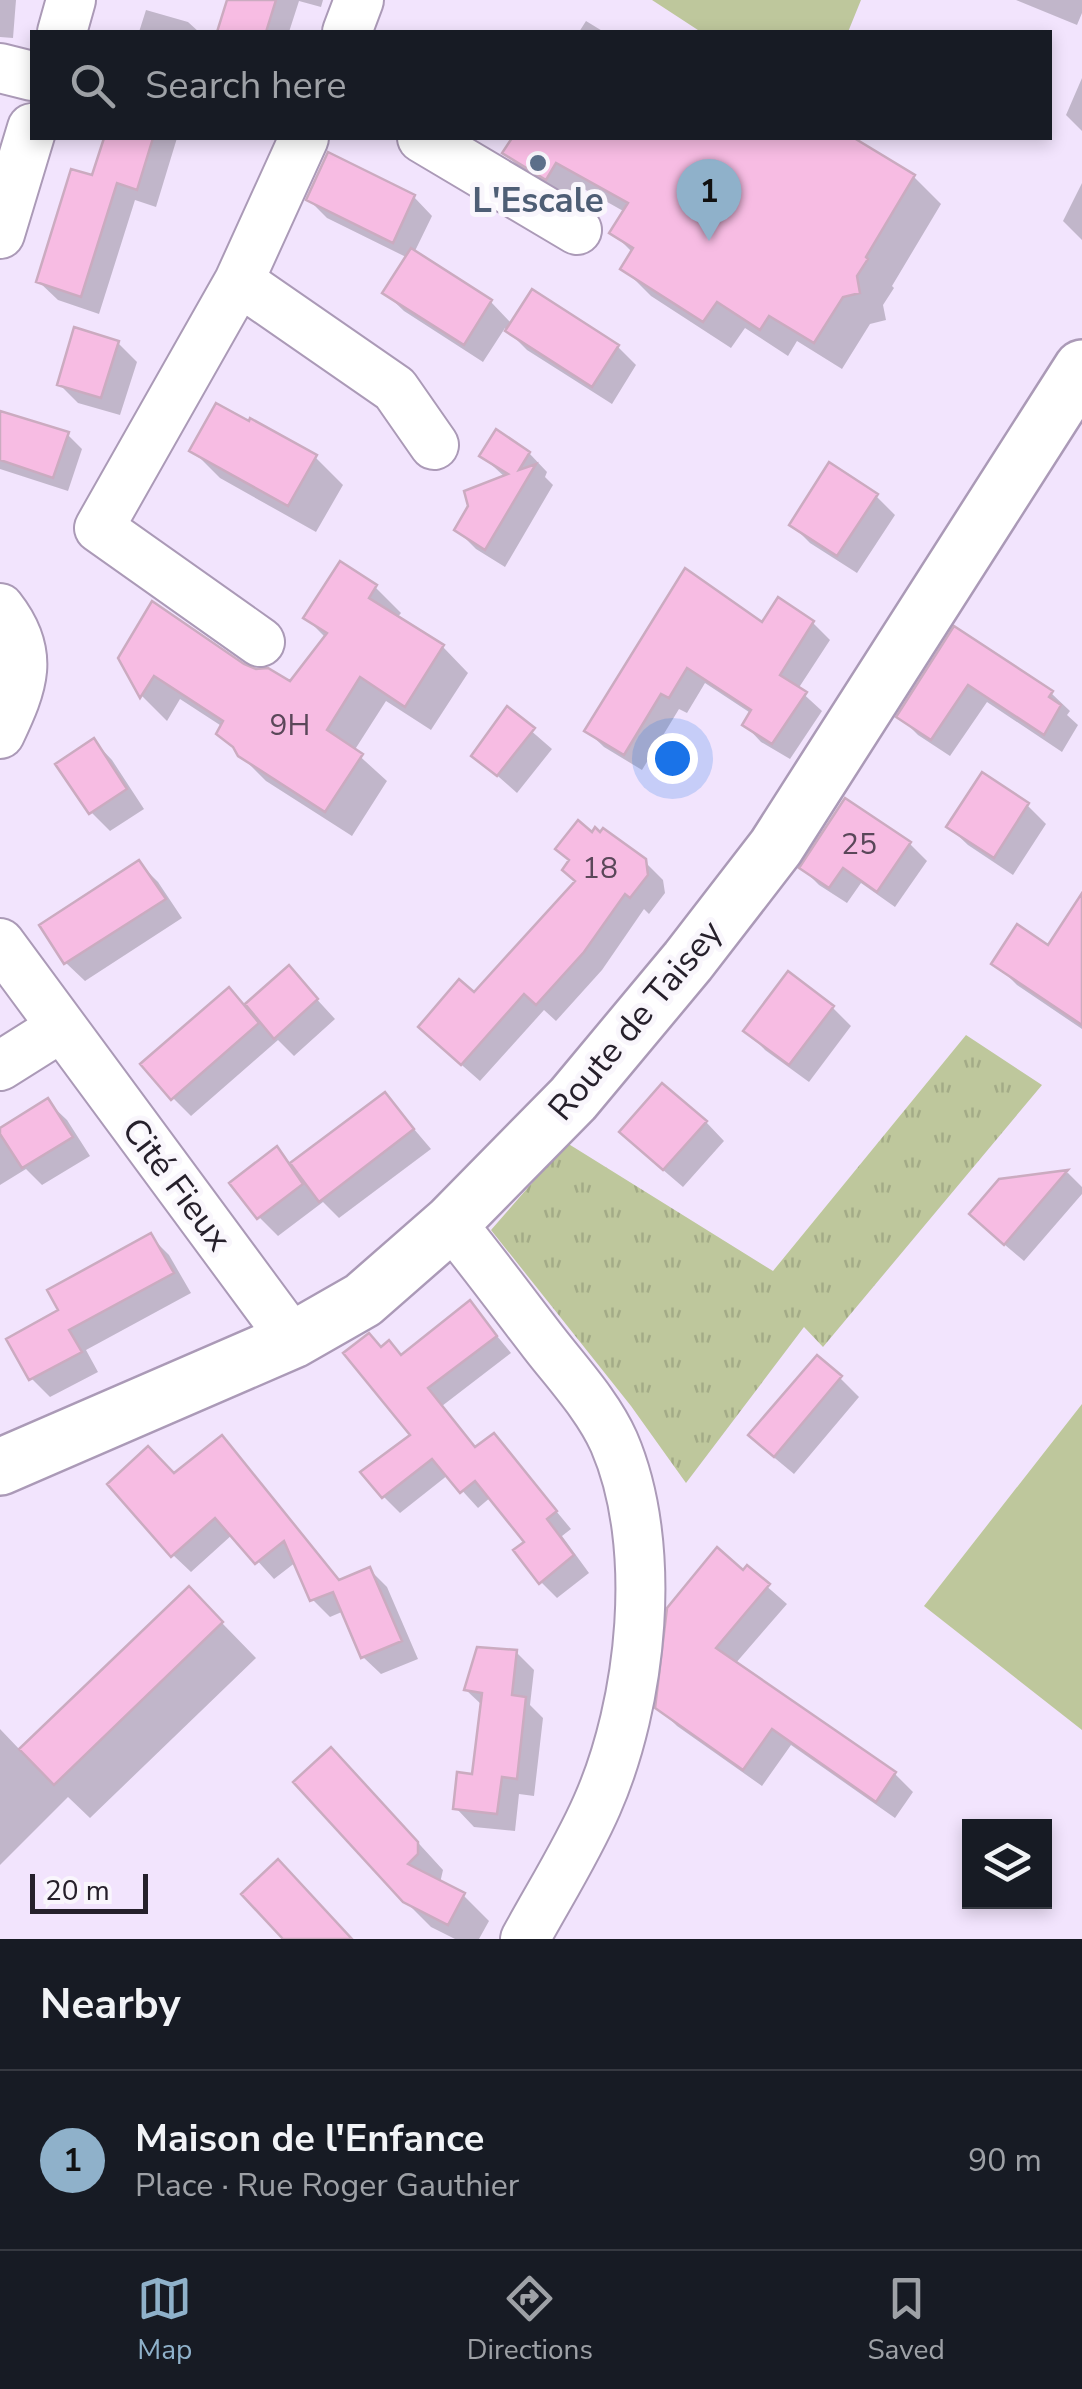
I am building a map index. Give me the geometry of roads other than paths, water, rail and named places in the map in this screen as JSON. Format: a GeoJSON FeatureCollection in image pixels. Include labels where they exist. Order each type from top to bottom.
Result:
{"type":"FeatureCollection","features":[{"type":"Feature","properties":{"kind":"street"},"geometry":{"type":"LineString","coordinates":[[63,30],[71,0]]}},
{"type":"Feature","properties":{"kind":"street"},"geometry":{"type":"LineString","coordinates":[[348,30],[358,0]]}},
{"type":"Feature","properties":{"kind":"street"},"geometry":{"type":"LineString","coordinates":[[0,68],[30,76]]}},
{"type":"Feature","properties":{"kind":"street"},"geometry":{"type":"LineString","coordinates":[[0,234],[30,135]]}},
{"type":"Feature","properties":{"kind":"street"},"geometry":{"type":"LineString","coordinates":[[260,642],[100,528],[239,281],[303,140]]}},
{"type":"Feature","properties":{"kind":"street"},"geometry":{"type":"LineString","coordinates":[[425,140],[577,230]]}},
{"type":"Feature","properties":{"kind":"street"},"geometry":{"type":"LineString","coordinates":[[239,281],[395,389],[434,445]]}},
{"type":"Feature","properties":{"kind":"street","name":"Route de Taisey"},"geometry":{"type":"LineString","coordinates":[[0,1467],[293,1340],[364,1300],[450,1223],[573,1099],[768,858],[1082,368]]}},
{"type":"Feature","properties":{"kind":"street"},"geometry":{"type":"LineString","coordinates":[[0,608],[18,630],[24,654],[19,693],[0,734]]}},
{"type":"Feature","properties":{"kind":"street","name":"Cité Fieux"},"geometry":{"type":"LineString","coordinates":[[0,943],[293,1340]]}},
{"type":"Feature","properties":{"kind":"street"},"geometry":{"type":"LineString","coordinates":[[0,1066],[62,1027]]}},
{"type":"Feature","properties":{"kind":"street"},"geometry":{"type":"LineString","coordinates":[[450,1223],[580,1389],[613,1441],[636,1511],[642,1578],[636,1652],[622,1732],[597,1805],[525,1939]]}},
{"type":"Feature","properties":{"kind":"place","name":"L'Escale"},"geometry":{"type":"Point","coordinates":[538,163]}},
{"type":"Feature","properties":{"kind":"place","name":"Maison de l'Enfance"},"geometry":{"type":"Point","coordinates":[709,241]}}]}
